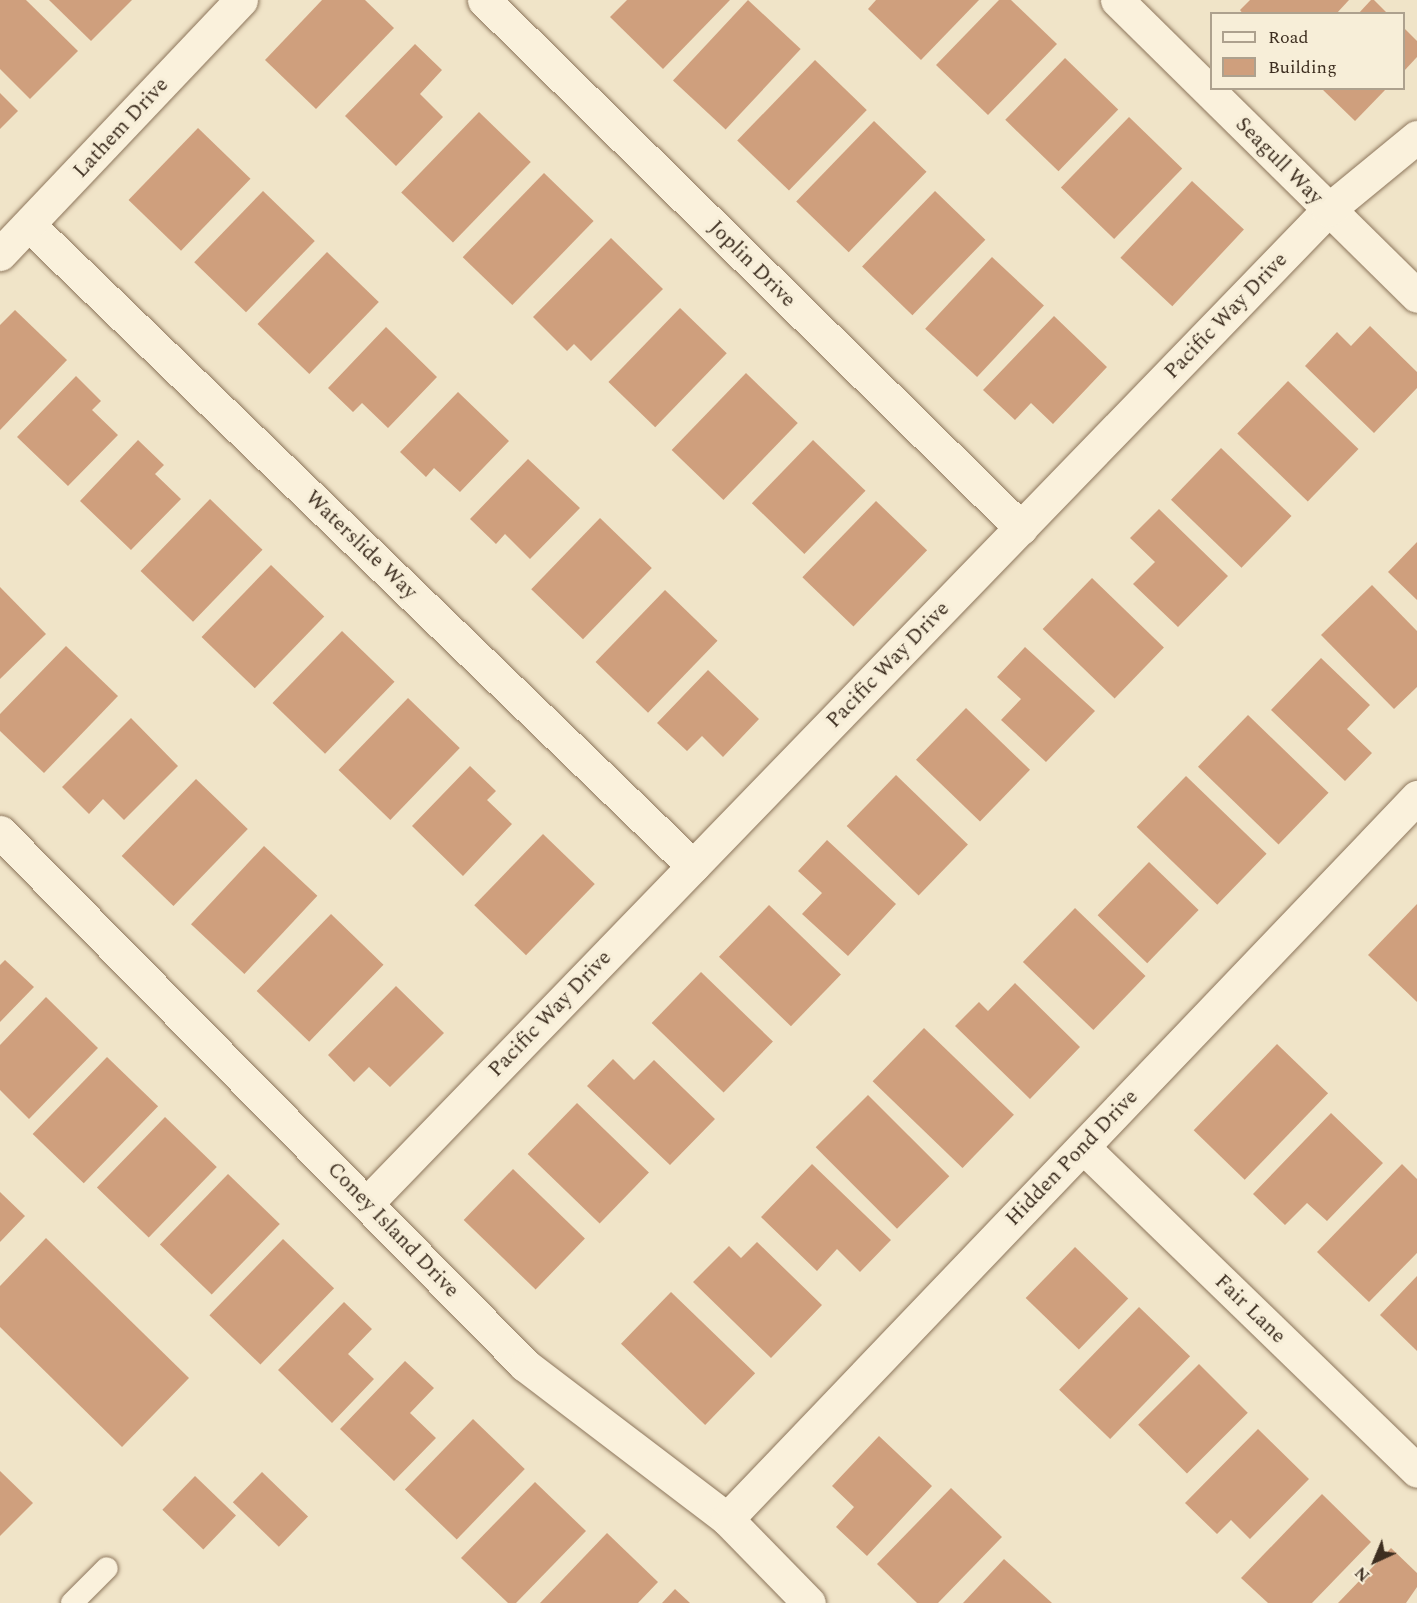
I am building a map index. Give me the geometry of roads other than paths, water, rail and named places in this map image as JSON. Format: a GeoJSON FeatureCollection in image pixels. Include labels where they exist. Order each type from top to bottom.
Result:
{"type":"FeatureCollection","features":[{"type":"Feature","properties":{"kind":"street","name":"Lathem Drive"},"geometry":{"type":"LineString","coordinates":[[0,254],[241,0]]}},
{"type":"Feature","properties":{"kind":"street","name":"Joplin Drive"},"geometry":{"type":"LineString","coordinates":[[484,0],[1021,528]]}},
{"type":"Feature","properties":{"kind":"street","name":"Seagull Way"},"geometry":{"type":"LineString","coordinates":[[1117,0],[1417,296]]}},
{"type":"Feature","properties":{"kind":"street","name":"Pacific Way Drive"},"geometry":{"type":"LineString","coordinates":[[367,1203],[1328,210],[1417,137]]}},
{"type":"Feature","properties":{"kind":"street","name":"Waterslide Way"},"geometry":{"type":"LineString","coordinates":[[29,225],[693,866]]}},
{"type":"Feature","properties":{"kind":"street","name":"Hidden Pond Drive"},"geometry":{"type":"LineString","coordinates":[[727,1519],[1417,797]]}},
{"type":"Feature","properties":{"kind":"street","name":"Coney Island Drive"},"geometry":{"type":"LineString","coordinates":[[0,832],[525,1365],[727,1519],[809,1603]]}},
{"type":"Feature","properties":{"kind":"street","name":"Fair Lane"},"geometry":{"type":"LineString","coordinates":[[1083,1147],[1417,1471]]}},
{"type":"Feature","properties":{"kind":"lane"},"geometry":{"type":"LineString","coordinates":[[72,1603],[107,1568]]}}]}
